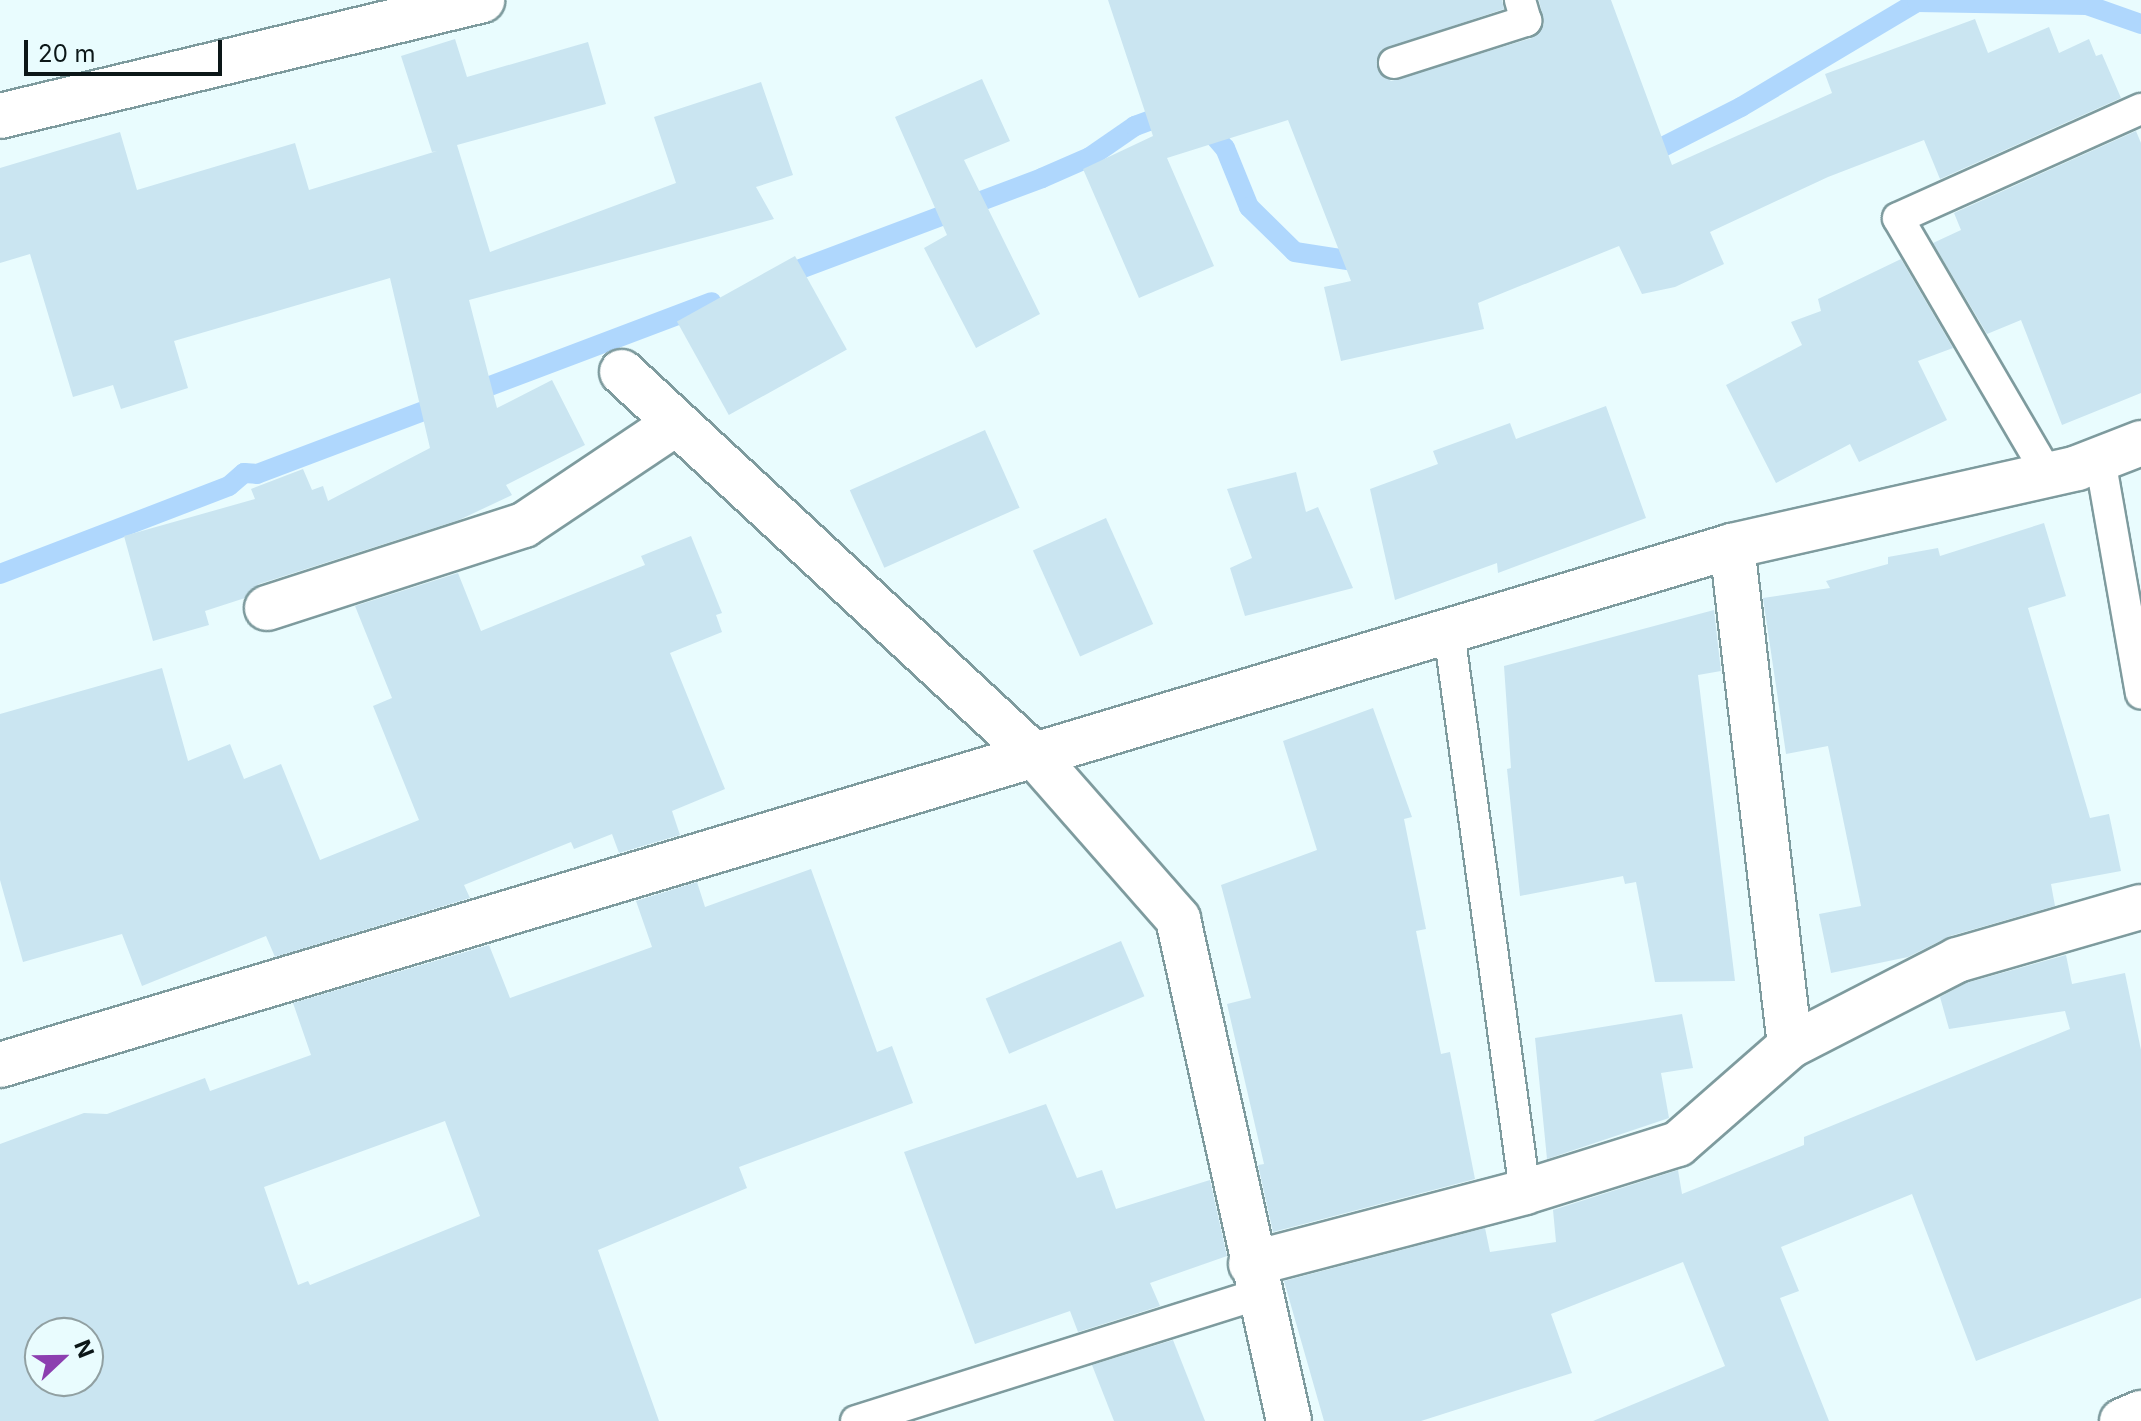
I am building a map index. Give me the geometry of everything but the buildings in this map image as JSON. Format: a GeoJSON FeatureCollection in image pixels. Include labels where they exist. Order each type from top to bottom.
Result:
{"type":"FeatureCollection","features":[{"type":"Feature","properties":{"kind":"street"},"geometry":{"type":"LineString","coordinates":[[0,116],[482,0]]}},
{"type":"Feature","properties":{"kind":"street"},"geometry":{"type":"LineString","coordinates":[[622,372],[1035,756],[1178,919],[1254,1279],[1289,1421]]}},
{"type":"Feature","properties":{"kind":"street"},"geometry":{"type":"LineString","coordinates":[[267,608],[524,525],[675,424]]}},
{"type":"Feature","properties":{"kind":"street"},"geometry":{"type":"LineString","coordinates":[[0,1065],[1732,546],[2047,473],[2100,459],[2141,443]]}},
{"type":"Feature","properties":{"kind":"street"},"geometry":{"type":"LineString","coordinates":[[1732,546],[1790,1046]]}},
{"type":"Feature","properties":{"kind":"street"},"geometry":{"type":"LineString","coordinates":[[1254,1279],[1678,1144],[1790,1046],[1957,960],[2141,907]]}},
{"type":"Feature","properties":{"kind":"street"},"geometry":{"type":"LineString","coordinates":[[2122,1421],[2141,1413]]}},
{"type":"Feature","properties":{"kind":"lane"},"geometry":{"type":"LineString","coordinates":[[1394,63],[1526,21],[1520,0]]}},
{"type":"Feature","properties":{"kind":"lane"},"geometry":{"type":"LineString","coordinates":[[2047,473],[1898,218],[2141,109]]}},
{"type":"Feature","properties":{"kind":"lane"},"geometry":{"type":"LineString","coordinates":[[2100,459],[2141,693]]}},
{"type":"Feature","properties":{"kind":"lane"},"geometry":{"type":"LineString","coordinates":[[1449,632],[1525,1192]]}},
{"type":"Feature","properties":{"kind":"lane"},"geometry":{"type":"LineString","coordinates":[[856,1421],[1254,1279]]}},
{"type":"Feature","properties":{"kind":"waterway"},"geometry":{"type":"LineString","coordinates":[[1641,158],[1741,107],[1917,2],[2087,5],[2141,24]]}},
{"type":"Feature","properties":{"kind":"waterway"},"geometry":{"type":"LineString","coordinates":[[779,277],[1042,178],[1090,157],[1135,126],[1173,112]]}},
{"type":"Feature","properties":{"kind":"waterway"},"geometry":{"type":"LineString","coordinates":[[1202,122],[1225,148],[1249,207],[1295,252],[1367,263]]}},
{"type":"Feature","properties":{"kind":"waterway"},"geometry":{"type":"LineString","coordinates":[[0,574],[229,486],[244,473],[257,474],[712,302]]}}]}
